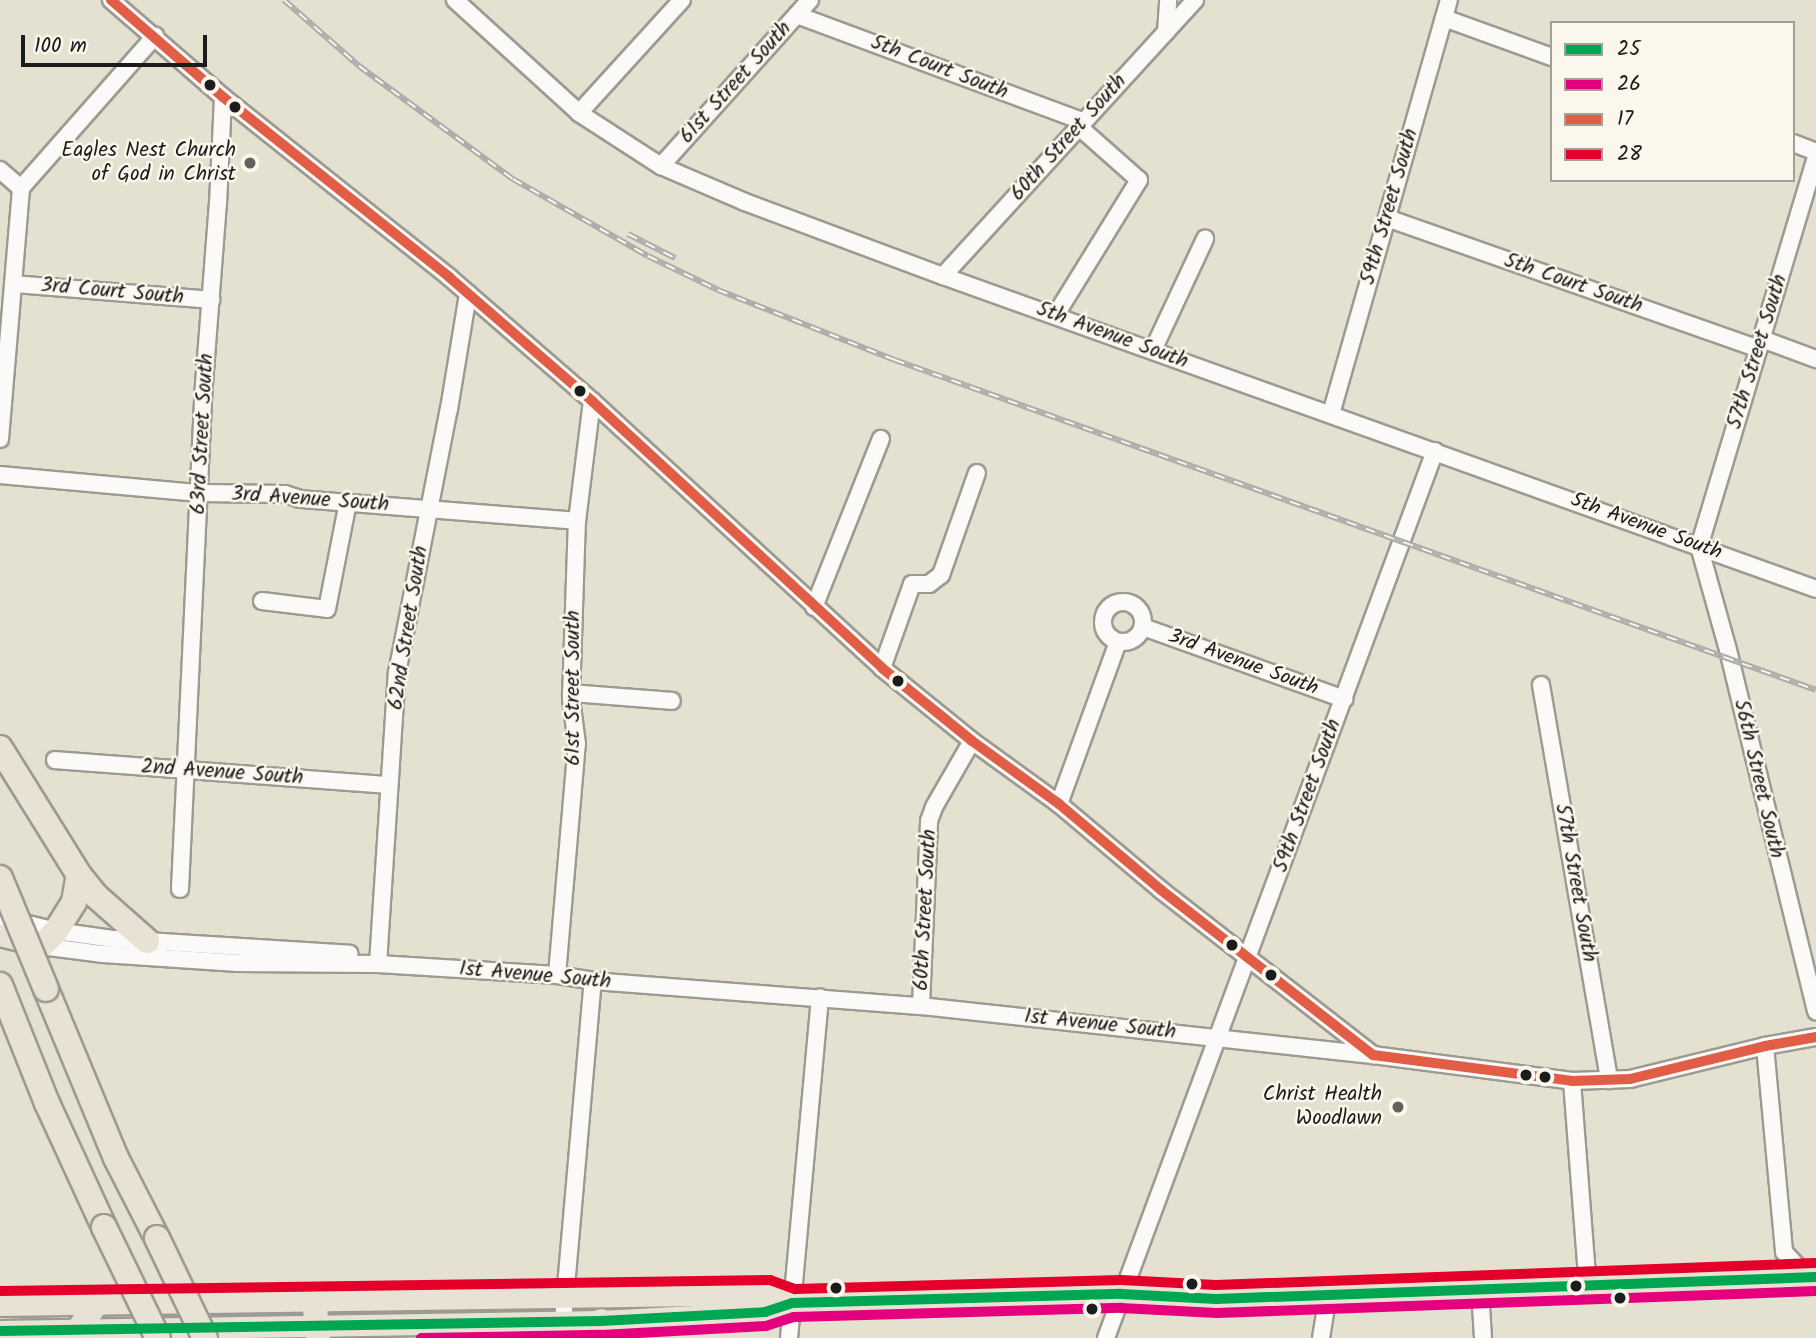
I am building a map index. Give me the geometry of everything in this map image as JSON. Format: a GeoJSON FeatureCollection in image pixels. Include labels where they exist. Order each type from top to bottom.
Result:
{"type":"FeatureCollection","features":[{"type":"Feature","properties":{"kind":"highway"},"geometry":{"type":"LineString","coordinates":[[0,748],[79,876],[96,896],[146,941]]}},
{"type":"Feature","properties":{"kind":"highway"},"geometry":{"type":"LineString","coordinates":[[48,938],[74,902],[79,876]]}},
{"type":"Feature","properties":{"kind":"highway"},"geometry":{"type":"LineString","coordinates":[[0,878],[116,1158],[205,1338]]}},
{"type":"Feature","properties":{"kind":"highway"},"geometry":{"type":"LineString","coordinates":[[1,987],[47,1102],[158,1338]]}},
{"type":"Feature","properties":{"kind":"highway"},"geometry":{"type":"LineString","coordinates":[[104,1227],[145,1338]]}},
{"type":"Feature","properties":{"kind":"highway"},"geometry":{"type":"LineString","coordinates":[[314,1299],[317,1332]]}},
{"type":"Feature","properties":{"kind":"highway"},"geometry":{"type":"LineString","coordinates":[[79,1334],[97,1302]]}},
{"type":"Feature","properties":{"kind":"highway"},"geometry":{"type":"LineString","coordinates":[[527,1338],[565,1333],[601,1321]]}},
{"type":"Feature","properties":{"kind":"main road","name":"1st Avenue South"},"geometry":{"type":"LineString","coordinates":[[0,935],[48,938]]}},
{"type":"Feature","properties":{"kind":"main road"},"geometry":{"type":"LineString","coordinates":[[0,1331],[79,1334],[317,1332],[765,1312],[792,1303],[1121,1294],[1216,1299],[1813,1280]]}},
{"type":"Feature","properties":{"kind":"main road"},"geometry":{"type":"LineString","coordinates":[[0,1305],[770,1294],[792,1303]]}},
{"type":"Feature","properties":{"kind":"street"},"geometry":{"type":"LineString","coordinates":[[111,0],[223,97],[468,295],[592,401],[882,668],[972,741],[1059,804],[1161,890],[1373,1055]]}},
{"type":"Feature","properties":{"kind":"street","name":"5th Avenue South"},"geometry":{"type":"LineString","coordinates":[[455,0],[474,6],[579,113],[661,166],[745,202],[943,276],[1816,589]]}},
{"type":"Feature","properties":{"kind":"street"},"geometry":{"type":"LineString","coordinates":[[579,113],[682,0]]}},
{"type":"Feature","properties":{"kind":"street","name":"61st Street South"},"geometry":{"type":"LineString","coordinates":[[661,166],[810,0]]}},
{"type":"Feature","properties":{"kind":"street"},"geometry":{"type":"LineString","coordinates":[[1166,32],[1168,0]]}},
{"type":"Feature","properties":{"kind":"street","name":"60th Street South"},"geometry":{"type":"LineString","coordinates":[[943,276],[1195,0]]}},
{"type":"Feature","properties":{"kind":"street","name":"59th Street South"},"geometry":{"type":"LineString","coordinates":[[1331,414],[1449,0]]}},
{"type":"Feature","properties":{"kind":"street","name":"5th Court South"},"geometry":{"type":"LineString","coordinates":[[797,15],[1080,123]]}},
{"type":"Feature","properties":{"kind":"street"},"geometry":{"type":"LineString","coordinates":[[1444,18],[1550,56]]}},
{"type":"Feature","properties":{"kind":"street"},"geometry":{"type":"LineString","coordinates":[[0,439],[3,347],[14,284],[20,188],[155,36]]}},
{"type":"Feature","properties":{"kind":"street","name":"63rd Street South"},"geometry":{"type":"LineString","coordinates":[[180,889],[199,493],[223,97]]}},
{"type":"Feature","properties":{"kind":"street"},"geometry":{"type":"LineString","coordinates":[[1055,316],[1139,180],[1080,123]]}},
{"type":"Feature","properties":{"kind":"street"},"geometry":{"type":"LineString","coordinates":[[1795,145],[1816,154]]}},
{"type":"Feature","properties":{"kind":"street","name":"57th Street South"},"geometry":{"type":"LineString","coordinates":[[1699,546],[1816,154]]}},
{"type":"Feature","properties":{"kind":"street"},"geometry":{"type":"LineString","coordinates":[[0,170],[20,188]]}},
{"type":"Feature","properties":{"kind":"street","name":"5th Court South"},"geometry":{"type":"LineString","coordinates":[[1387,218],[1760,344],[1816,359]]}},
{"type":"Feature","properties":{"kind":"street"},"geometry":{"type":"LineString","coordinates":[[1153,350],[1205,239]]}},
{"type":"Feature","properties":{"kind":"street","name":"3rd Court South"},"geometry":{"type":"LineString","coordinates":[[14,284],[211,300]]}},
{"type":"Feature","properties":{"kind":"street","name":"62nd Street South"},"geometry":{"type":"LineString","coordinates":[[378,964],[397,673],[449,410],[468,295]]}},
{"type":"Feature","properties":{"kind":"street","name":"61st Street South"},"geometry":{"type":"LineString","coordinates":[[558,975],[577,744],[571,693],[578,521],[592,401]]}},
{"type":"Feature","properties":{"kind":"street"},"geometry":{"type":"LineString","coordinates":[[814,607],[881,439]]}},
{"type":"Feature","properties":{"kind":"street","name":"59th Street South"},"geometry":{"type":"LineString","coordinates":[[1106,1338],[1435,451]]}},
{"type":"Feature","properties":{"kind":"street"},"geometry":{"type":"LineString","coordinates":[[882,668],[912,584],[929,584],[941,575],[978,473]]}},
{"type":"Feature","properties":{"kind":"street","name":"3rd Avenue South"},"geometry":{"type":"LineString","coordinates":[[0,475],[199,493],[285,494],[348,502],[578,521]]}},
{"type":"Feature","properties":{"kind":"street"},"geometry":{"type":"LineString","coordinates":[[262,601],[327,609],[348,502]]}},
{"type":"Feature","properties":{"kind":"street","name":"56th Street South"},"geometry":{"type":"LineString","coordinates":[[1699,546],[1728,650],[1816,1011]]}},
{"type":"Feature","properties":{"kind":"street"},"geometry":{"type":"LineString","coordinates":[[1132,604],[1141,614],[1143,627],[1136,638],[1118,642],[1107,634],[1103,622],[1113,605],[1132,604]]}},
{"type":"Feature","properties":{"kind":"street","name":"3rd Avenue South"},"geometry":{"type":"LineString","coordinates":[[1143,627],[1344,699]]}},
{"type":"Feature","properties":{"kind":"street"},"geometry":{"type":"LineString","coordinates":[[1059,804],[1118,642]]}},
{"type":"Feature","properties":{"kind":"street","name":"57th Street South"},"geometry":{"type":"LineString","coordinates":[[1541,685],[1609,1080]]}},
{"type":"Feature","properties":{"kind":"street"},"geometry":{"type":"LineString","coordinates":[[571,693],[672,701]]}},
{"type":"Feature","properties":{"kind":"street","name":"60th Street South"},"geometry":{"type":"LineString","coordinates":[[921,1006],[929,821],[934,807],[972,741]]}},
{"type":"Feature","properties":{"kind":"street","name":"2nd Avenue South"},"geometry":{"type":"LineString","coordinates":[[55,760],[388,785]]}},
{"type":"Feature","properties":{"kind":"street","name":"1st Avenue South"},"geometry":{"type":"LineString","coordinates":[[0,917],[48,938],[103,954],[238,963],[378,964],[558,975],[593,982],[820,997],[1373,1055],[1572,1082],[1630,1079],[1765,1046],[1816,1037]]}},
{"type":"Feature","properties":{"kind":"street","name":"1st Avenue South"},"geometry":{"type":"LineString","coordinates":[[48,938],[146,941],[355,954],[378,964]]}},
{"type":"Feature","properties":{"kind":"street"},"geometry":{"type":"LineString","coordinates":[[563,1321],[563,1296],[593,982]]}},
{"type":"Feature","properties":{"kind":"street"},"geometry":{"type":"LineString","coordinates":[[789,1338],[820,997]]}},
{"type":"Feature","properties":{"kind":"street"},"geometry":{"type":"LineString","coordinates":[[1765,1046],[1784,1252],[1813,1280]]}},
{"type":"Feature","properties":{"kind":"street"},"geometry":{"type":"LineString","coordinates":[[1572,1082],[1588,1287]]}},
{"type":"Feature","properties":{"kind":"street"},"geometry":{"type":"LineString","coordinates":[[1480,1290],[1483,1338]]}},
{"type":"Feature","properties":{"kind":"street"},"geometry":{"type":"LineString","coordinates":[[1321,1338],[1328,1295]]}},
{"type":"Feature","properties":{"kind":"railway"},"geometry":{"type":"LineString","coordinates":[[284,0],[359,66],[513,179],[648,256],[718,290],[895,360],[1816,690]]}},
{"type":"Feature","properties":{"kind":"railway"},"geometry":{"type":"LineString","coordinates":[[628,234],[675,258]]}},
{"type":"Feature","properties":{"kind":"transit line","name":"17"},"geometry":{"type":"LineString","coordinates":[[111,0],[223,97],[449,277],[592,401],[882,668],[972,741],[1059,804],[1161,890],[1373,1055],[1572,1081],[1630,1079],[1765,1046],[1816,1037]]}},
{"type":"Feature","properties":{"kind":"transit line","name":"28"},"geometry":{"type":"LineString","coordinates":[[0,1291],[770,1280],[795,1289],[1121,1280],[1216,1285],[1815,1263]]}},
{"type":"Feature","properties":{"kind":"transit line","name":"25"},"geometry":{"type":"LineString","coordinates":[[0,1331],[601,1321],[765,1312],[792,1303],[1121,1294],[1216,1299],[1816,1277]]}},
{"type":"Feature","properties":{"kind":"transit line","name":"26"},"geometry":{"type":"LineString","coordinates":[[421,1338],[601,1335],[766,1326],[794,1317],[1121,1308],[1217,1313],[1816,1291]]}},
{"type":"Feature","properties":{"kind":"place","name":"Eagles Nest Church of God in Christ"},"geometry":{"type":"Point","coordinates":[250,163]}},
{"type":"Feature","properties":{"kind":"place","name":"Christ Health Woodlawn"},"geometry":{"type":"Point","coordinates":[1398,1107]}}]}
